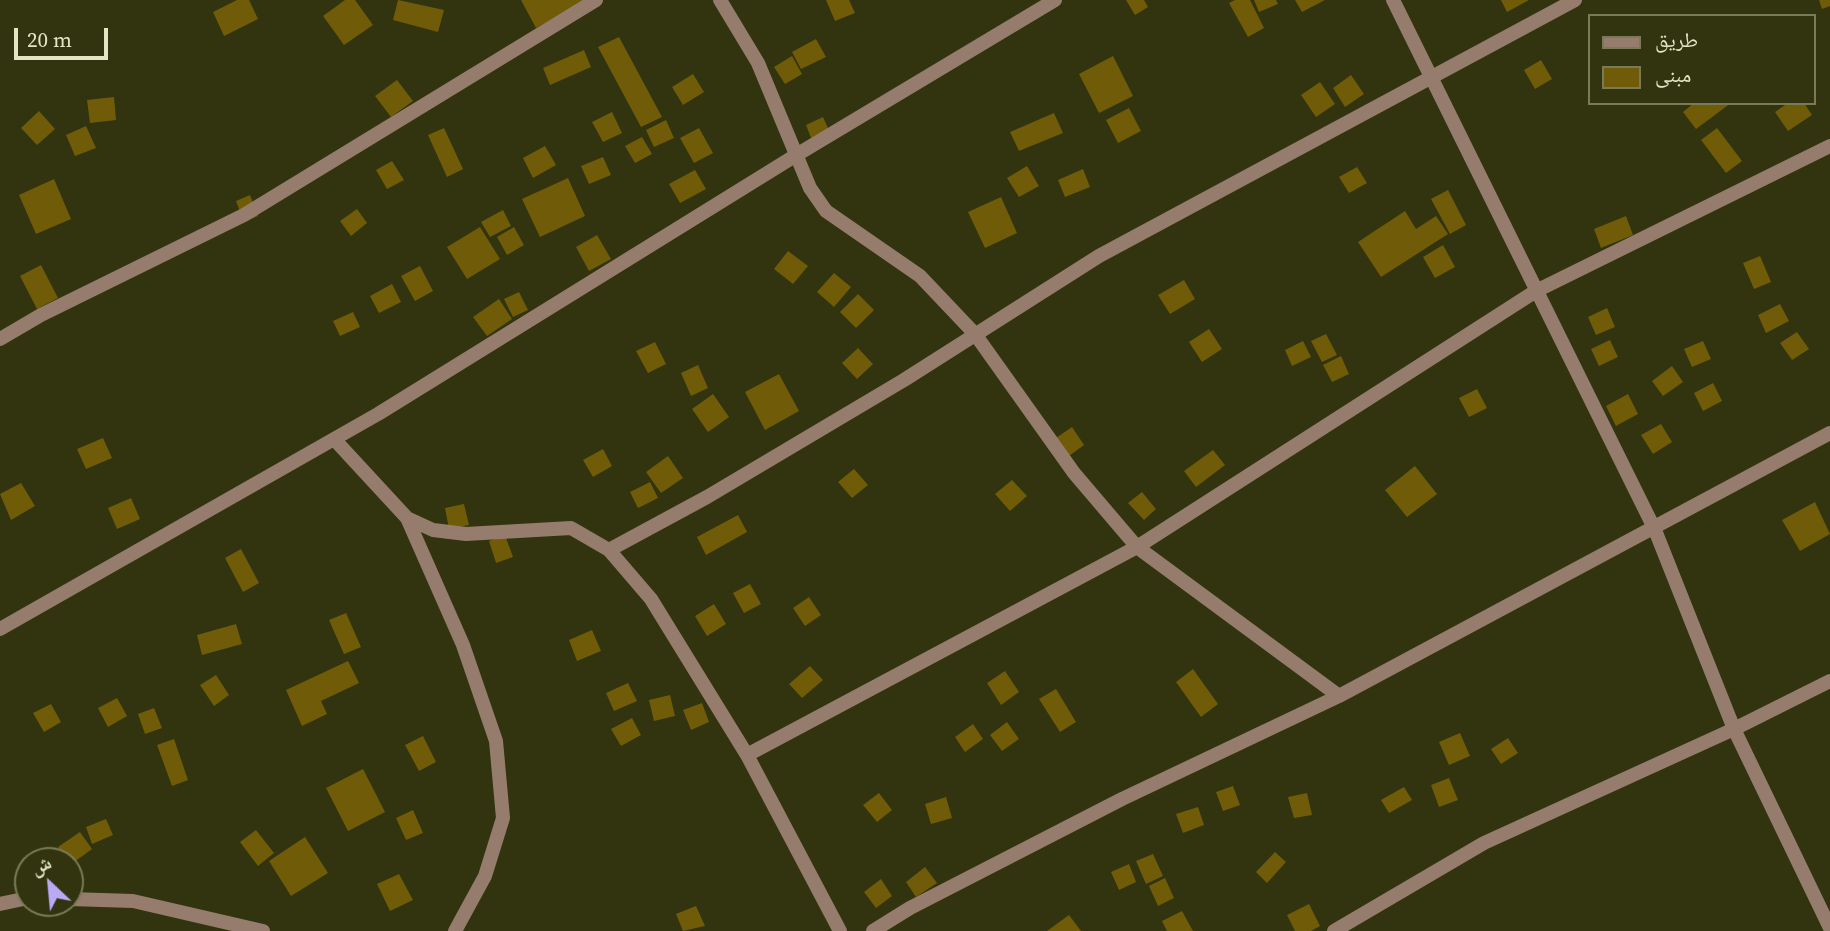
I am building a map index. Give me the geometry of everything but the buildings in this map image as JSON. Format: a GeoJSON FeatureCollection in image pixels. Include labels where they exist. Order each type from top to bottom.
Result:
{"type":"FeatureCollection","features":[{"type":"Feature","properties":{"kind":"street"},"geometry":{"type":"LineString","coordinates":[[0,339],[41,314],[244,215],[596,0]]}},
{"type":"Feature","properties":{"kind":"street"},"geometry":{"type":"LineString","coordinates":[[720,0],[758,63],[810,188],[826,211],[920,276],[975,334],[1074,473],[1137,547],[1339,696]]}},
{"type":"Feature","properties":{"kind":"street"},"geometry":{"type":"LineString","coordinates":[[0,629],[334,439],[798,154],[1055,0]]}},
{"type":"Feature","properties":{"kind":"street"},"geometry":{"type":"LineString","coordinates":[[1393,0],[1655,530],[1734,729],[1830,928]]}},
{"type":"Feature","properties":{"kind":"street"},"geometry":{"type":"LineString","coordinates":[[609,550],[707,497],[1099,256],[1575,0]]}},
{"type":"Feature","properties":{"kind":"street"},"geometry":{"type":"LineString","coordinates":[[747,755],[1137,547],[1536,291],[1830,146]]}},
{"type":"Feature","properties":{"kind":"street"},"geometry":{"type":"LineString","coordinates":[[873,931],[910,908],[1122,799],[1339,696],[1655,530],[1830,433]]}},
{"type":"Feature","properties":{"kind":"street"},"geometry":{"type":"LineString","coordinates":[[334,439],[407,518],[463,645],[496,741],[503,818],[485,876],[455,931]]}},
{"type":"Feature","properties":{"kind":"street"},"geometry":{"type":"LineString","coordinates":[[407,518],[433,530],[466,534],[571,528],[609,550],[651,599],[747,755],[840,931]]}},
{"type":"Feature","properties":{"kind":"street"},"geometry":{"type":"LineString","coordinates":[[1334,931],[1483,843],[1734,729],[1830,681]]}},
{"type":"Feature","properties":{"kind":"street"},"geometry":{"type":"LineString","coordinates":[[84,899],[132,901],[263,931]]}}]}
